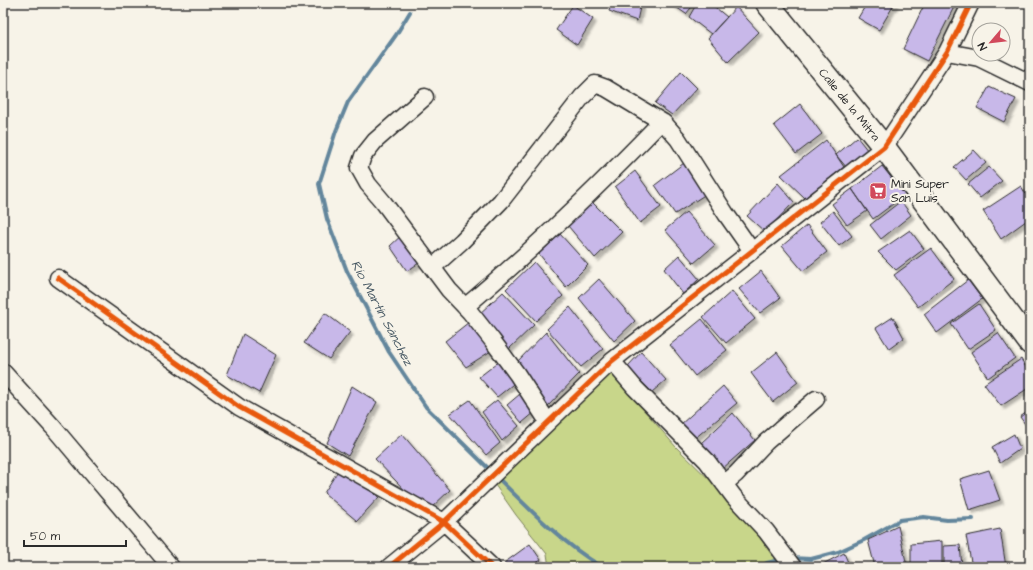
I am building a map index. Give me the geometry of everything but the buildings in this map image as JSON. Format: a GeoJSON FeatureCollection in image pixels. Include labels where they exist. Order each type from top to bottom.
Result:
{"type":"FeatureCollection","features":[{"type":"Feature","properties":{"kind":"street","name":"Calle de la Mitra"},"geometry":{"type":"LineString","coordinates":[[768,3],[884,147],[1030,342]]}},
{"type":"Feature","properties":{"kind":"street"},"geometry":{"type":"LineString","coordinates":[[389,567],[444,522],[612,361],[884,147],[947,52],[971,3]]}},
{"type":"Feature","properties":{"kind":"street"},"geometry":{"type":"LineString","coordinates":[[947,52],[979,58],[1030,83]]}},
{"type":"Feature","properties":{"kind":"street"},"geometry":{"type":"LineString","coordinates":[[433,267],[462,241],[501,200],[582,97],[595,84],[606,88],[664,123],[678,139],[726,214],[752,251]]}},
{"type":"Feature","properties":{"kind":"street"},"geometry":{"type":"LineString","coordinates":[[424,97],[375,140],[363,156],[359,168],[368,184],[433,267],[449,290],[465,307],[517,374],[548,422]]}},
{"type":"Feature","properties":{"kind":"street"},"geometry":{"type":"LineString","coordinates":[[465,307],[508,271],[588,196],[656,127],[664,123]]}},
{"type":"Feature","properties":{"kind":"street"},"geometry":{"type":"LineString","coordinates":[[58,278],[239,407],[444,522],[492,567]]}},
{"type":"Feature","properties":{"kind":"street"},"geometry":{"type":"LineString","coordinates":[[612,361],[635,388],[707,461],[734,497],[766,531],[793,567]]}},
{"type":"Feature","properties":{"kind":"street"},"geometry":{"type":"LineString","coordinates":[[3,372],[53,427],[171,567]]}},
{"type":"Feature","properties":{"kind":"street"},"geometry":{"type":"LineString","coordinates":[[724,484],[736,474],[766,442],[816,399]]}},
{"type":"Feature","properties":{"kind":"green space"},"geometry":{"type":"Polygon","coordinates":[[[611,372],[676,447],[718,488],[754,529],[778,564],[773,567],[549,567],[547,554],[516,515],[495,485],[611,372]]]}},
{"type":"Feature","properties":{"kind":"waterway","name":"Río Martín Sánchez"},"geometry":{"type":"LineString","coordinates":[[410,12],[396,35],[348,102],[336,131],[319,184],[327,219],[347,271],[389,352],[426,407],[491,471]]}},
{"type":"Feature","properties":{"kind":"waterway","name":"Río Martín Sánchez"},"geometry":{"type":"LineString","coordinates":[[496,476],[559,536],[602,567]]}},
{"type":"Feature","properties":{"kind":"waterway"},"geometry":{"type":"LineString","coordinates":[[791,558],[811,559],[838,552],[864,540],[900,520],[924,517],[947,520],[973,519]]}},
{"type":"Feature","properties":{"kind":"waterway"},"geometry":{"type":"LineString","coordinates":[[761,567],[767,563],[783,559]]}},
{"type":"Feature","properties":{"kind":"cycle path"},"geometry":{"type":"LineString","coordinates":[[389,567],[444,522],[612,361],[884,147],[947,52],[971,3]]}},
{"type":"Feature","properties":{"kind":"cycle path"},"geometry":{"type":"LineString","coordinates":[[58,278],[239,407],[444,522],[492,567]]}},
{"type":"Feature","properties":{"kind":"place","name":"Mini Super San Luis"},"geometry":{"type":"Point","coordinates":[878,191]}}]}
